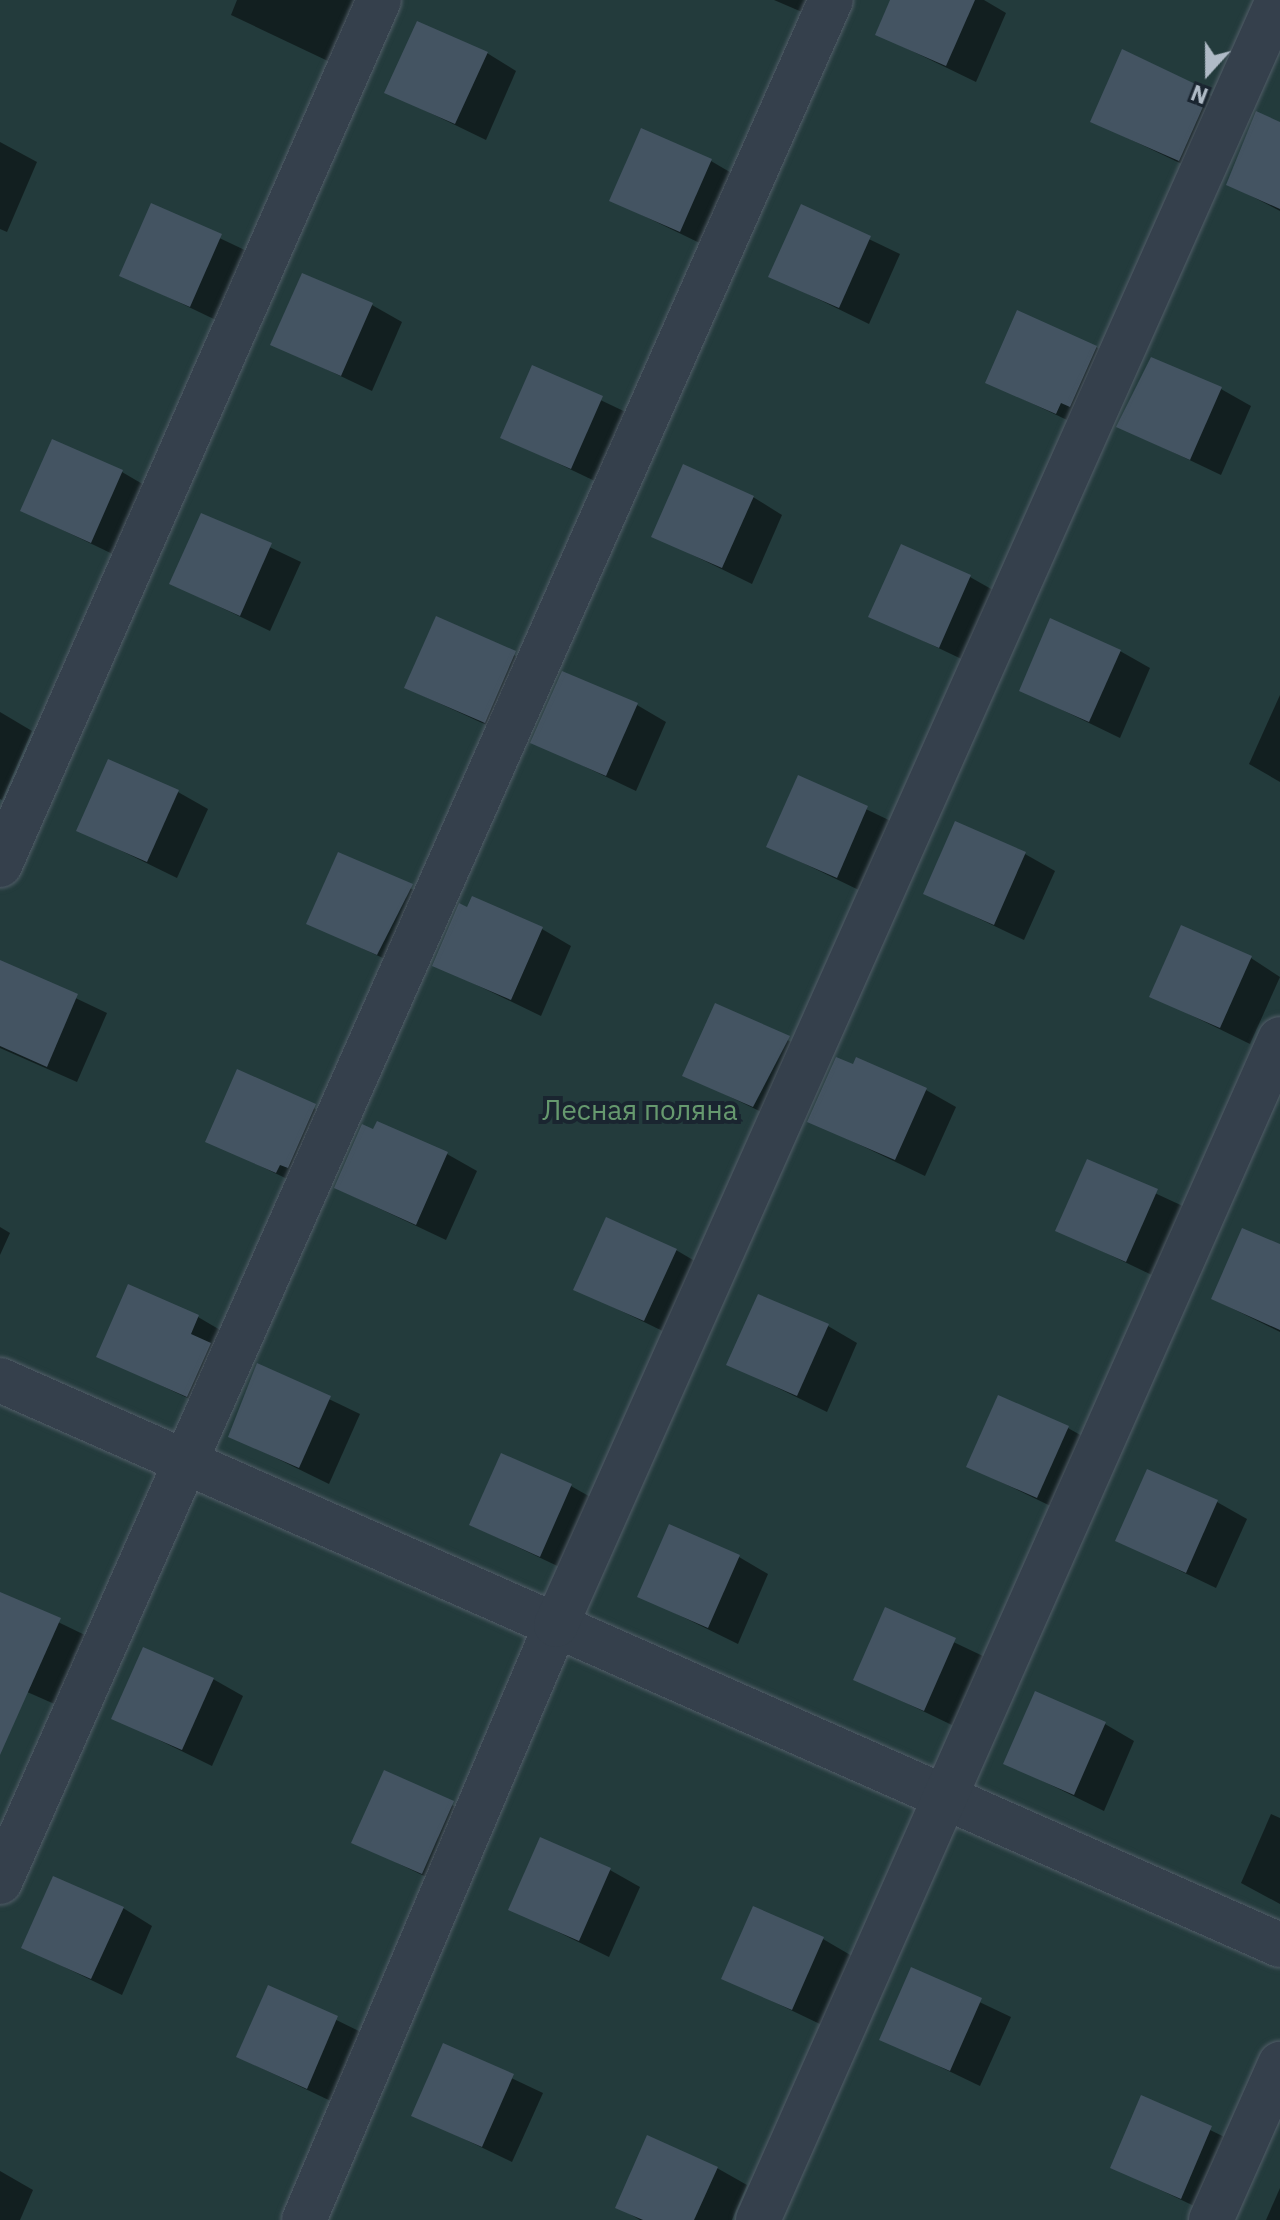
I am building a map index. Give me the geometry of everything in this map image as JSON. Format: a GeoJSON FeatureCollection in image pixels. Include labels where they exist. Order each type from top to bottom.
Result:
{"type":"FeatureCollection","features":[{"type":"Feature","properties":{"kind":"street"},"geometry":{"type":"LineString","coordinates":[[0,865],[379,0]]}},
{"type":"Feature","properties":{"kind":"street"},"geometry":{"type":"LineString","coordinates":[[0,1882],[831,0]]}},
{"type":"Feature","properties":{"kind":"street"},"geometry":{"type":"LineString","coordinates":[[304,2220],[556,1625],[1278,0]]}},
{"type":"Feature","properties":{"kind":"street"},"geometry":{"type":"LineString","coordinates":[[758,2220],[1280,1039]]}},
{"type":"Feature","properties":{"kind":"street"},"geometry":{"type":"LineString","coordinates":[[0,1380],[1280,1945]]}},
{"type":"Feature","properties":{"kind":"street"},"geometry":{"type":"LineString","coordinates":[[1211,2220],[1280,2064]]}},
{"type":"Feature","properties":{"kind":"green space","name":"Лесная поляна"},"geometry":{"type":"Polygon","coordinates":[[[0,0],[1280,0],[1280,2220],[0,2220],[0,0]]]}},
{"type":"Feature","properties":{"kind":"building"},"geometry":{"type":"Polygon","coordinates":[[[890,0],[975,0],[946,66],[875,35],[890,0]]]}},
{"type":"Feature","properties":{"kind":"building"},"geometry":{"type":"Polygon","coordinates":[[[417,21],[488,52],[455,124],[384,93],[417,21]]]}},
{"type":"Feature","properties":{"kind":"building"},"geometry":{"type":"Polygon","coordinates":[[[1122,49],[1210,91],[1179,161],[1090,122],[1122,49]]]}},
{"type":"Feature","properties":{"kind":"building"},"geometry":{"type":"Polygon","coordinates":[[[1256,111],[1280,122],[1280,209],[1226,185],[1256,111]]]}},
{"type":"Feature","properties":{"kind":"building"},"geometry":{"type":"Polygon","coordinates":[[[641,128],[712,159],[680,232],[609,201],[641,128]]]}},
{"type":"Feature","properties":{"kind":"building"},"geometry":{"type":"Polygon","coordinates":[[[151,203],[222,234],[190,307],[119,276],[151,203]]]}},
{"type":"Feature","properties":{"kind":"building"},"geometry":{"type":"Polygon","coordinates":[[[801,204],[871,236],[839,308],[768,277],[801,204]]]}},
{"type":"Feature","properties":{"kind":"building"},"geometry":{"type":"Polygon","coordinates":[[[302,273],[373,303],[341,376],[270,345],[302,273]]]}},
{"type":"Feature","properties":{"kind":"building"},"geometry":{"type":"Polygon","coordinates":[[[1017,310],[1097,346],[1070,407],[1061,403],[1056,414],[985,383],[1017,310]]]}},
{"type":"Feature","properties":{"kind":"building"},"geometry":{"type":"Polygon","coordinates":[[[1151,357],[1222,387],[1190,460],[1116,427],[1151,357]]]}},
{"type":"Feature","properties":{"kind":"building"},"geometry":{"type":"Polygon","coordinates":[[[532,365],[603,396],[571,469],[500,438],[532,365]]]}},
{"type":"Feature","properties":{"kind":"building"},"geometry":{"type":"Polygon","coordinates":[[[52,439],[123,470],[91,543],[20,511],[52,439]]]}},
{"type":"Feature","properties":{"kind":"building"},"geometry":{"type":"Polygon","coordinates":[[[683,464],[754,496],[722,568],[651,537],[683,464]]]}},
{"type":"Feature","properties":{"kind":"building"},"geometry":{"type":"Polygon","coordinates":[[[201,513],[272,543],[240,616],[169,584],[201,513]]]}},
{"type":"Feature","properties":{"kind":"building"},"geometry":{"type":"Polygon","coordinates":[[[901,544],[971,575],[939,648],[868,617],[901,544]]]}},
{"type":"Feature","properties":{"kind":"building"},"geometry":{"type":"Polygon","coordinates":[[[436,616],[516,651],[485,723],[404,688],[436,616]]]}},
{"type":"Feature","properties":{"kind":"building"},"geometry":{"type":"Polygon","coordinates":[[[1050,618],[1121,650],[1089,722],[1019,691],[1050,618]]]}},
{"type":"Feature","properties":{"kind":"building"},"geometry":{"type":"Polygon","coordinates":[[[562,671],[638,703],[606,776],[530,743],[562,671]]]}},
{"type":"Feature","properties":{"kind":"building"},"geometry":{"type":"Polygon","coordinates":[[[108,759],[179,790],[147,862],[76,831],[108,759]]]}},
{"type":"Feature","properties":{"kind":"building"},"geometry":{"type":"Polygon","coordinates":[[[798,775],[868,806],[837,878],[766,847],[798,775]]]}},
{"type":"Feature","properties":{"kind":"building"},"geometry":{"type":"Polygon","coordinates":[[[955,821],[1026,852],[994,925],[923,894],[955,821]]]}},
{"type":"Feature","properties":{"kind":"building"},"geometry":{"type":"Polygon","coordinates":[[[338,852],[413,884],[377,955],[306,924],[338,852]]]}},
{"type":"Feature","properties":{"kind":"building"},"geometry":{"type":"Polygon","coordinates":[[[472,896],[543,927],[511,1000],[432,966],[459,903],[467,907],[472,896]]]}},
{"type":"Feature","properties":{"kind":"building"},"geometry":{"type":"Polygon","coordinates":[[[1181,925],[1252,956],[1220,1028],[1149,997],[1181,925]]]}},
{"type":"Feature","properties":{"kind":"building"},"geometry":{"type":"Polygon","coordinates":[[[0,960],[78,994],[47,1067],[0,1046],[0,960]]]}},
{"type":"Feature","properties":{"kind":"building"},"geometry":{"type":"Polygon","coordinates":[[[715,1003],[790,1036],[753,1107],[682,1076],[715,1003]]]}},
{"type":"Feature","properties":{"kind":"building"},"geometry":{"type":"Polygon","coordinates":[[[836,1057],[853,1064],[856,1057],[927,1088],[895,1160],[807,1122],[836,1057]]]}},
{"type":"Feature","properties":{"kind":"building"},"geometry":{"type":"Polygon","coordinates":[[[237,1069],[316,1104],[288,1168],[280,1165],[276,1173],[205,1142],[237,1069]]]}},
{"type":"Feature","properties":{"kind":"building"},"geometry":{"type":"Polygon","coordinates":[[[377,1121],[448,1152],[416,1225],[334,1188],[362,1124],[373,1129],[377,1121]]]}},
{"type":"Feature","properties":{"kind":"building"},"geometry":{"type":"Polygon","coordinates":[[[1087,1159],[1158,1189],[1126,1262],[1055,1231],[1087,1159]]]}},
{"type":"Feature","properties":{"kind":"building"},"geometry":{"type":"Polygon","coordinates":[[[606,1217],[677,1249],[644,1321],[573,1290],[606,1217]]]}},
{"type":"Feature","properties":{"kind":"building"},"geometry":{"type":"Polygon","coordinates":[[[1242,1228],[1280,1244],[1280,1330],[1211,1299],[1242,1228]]]}},
{"type":"Feature","properties":{"kind":"building"},"geometry":{"type":"Polygon","coordinates":[[[128,1284],[199,1315],[191,1334],[211,1343],[187,1397],[96,1357],[128,1284]]]}},
{"type":"Feature","properties":{"kind":"building"},"geometry":{"type":"Polygon","coordinates":[[[758,1294],[829,1324],[797,1396],[726,1365],[758,1294]]]}},
{"type":"Feature","properties":{"kind":"building"},"geometry":{"type":"Polygon","coordinates":[[[257,1363],[331,1396],[299,1468],[228,1437],[257,1363]]]}},
{"type":"Feature","properties":{"kind":"building"},"geometry":{"type":"Polygon","coordinates":[[[998,1395],[1069,1426],[1037,1498],[966,1467],[998,1395]]]}},
{"type":"Feature","properties":{"kind":"building"},"geometry":{"type":"Polygon","coordinates":[[[501,1453],[572,1484],[540,1557],[469,1525],[501,1453]]]}},
{"type":"Feature","properties":{"kind":"building"},"geometry":{"type":"Polygon","coordinates":[[[1147,1469],[1218,1500],[1186,1573],[1115,1541],[1147,1469]]]}},
{"type":"Feature","properties":{"kind":"building"},"geometry":{"type":"Polygon","coordinates":[[[669,1524],[740,1555],[708,1628],[637,1597],[669,1524]]]}},
{"type":"Feature","properties":{"kind":"building"},"geometry":{"type":"Polygon","coordinates":[[[0,1592],[61,1618],[0,1755],[0,1592]]]}},
{"type":"Feature","properties":{"kind":"building"},"geometry":{"type":"Polygon","coordinates":[[[885,1607],[956,1638],[924,1711],[853,1680],[885,1607]]]}},
{"type":"Feature","properties":{"kind":"building"},"geometry":{"type":"Polygon","coordinates":[[[143,1647],[214,1678],[182,1750],[111,1719],[143,1647]]]}},
{"type":"Feature","properties":{"kind":"building"},"geometry":{"type":"Polygon","coordinates":[[[1035,1691],[1106,1722],[1074,1795],[1003,1764],[1035,1691]]]}},
{"type":"Feature","properties":{"kind":"building"},"geometry":{"type":"Polygon","coordinates":[[[384,1770],[454,1801],[422,1874],[351,1843],[384,1770]]]}},
{"type":"Feature","properties":{"kind":"building"},"geometry":{"type":"Polygon","coordinates":[[[540,1837],[611,1868],[579,1941],[508,1910],[540,1837]]]}},
{"type":"Feature","properties":{"kind":"building"},"geometry":{"type":"Polygon","coordinates":[[[53,1876],[124,1907],[91,1979],[21,1948],[53,1876]]]}},
{"type":"Feature","properties":{"kind":"building"},"geometry":{"type":"Polygon","coordinates":[[[753,1906],[824,1937],[792,2010],[721,1979],[753,1906]]]}},
{"type":"Feature","properties":{"kind":"building"},"geometry":{"type":"Polygon","coordinates":[[[911,1967],[982,1998],[950,2071],[879,2040],[911,1967]]]}},
{"type":"Feature","properties":{"kind":"building"},"geometry":{"type":"Polygon","coordinates":[[[268,1985],[338,2016],[307,2089],[236,2057],[268,1985]]]}},
{"type":"Feature","properties":{"kind":"building"},"geometry":{"type":"Polygon","coordinates":[[[443,2043],[514,2074],[482,2147],[411,2116],[443,2043]]]}},
{"type":"Feature","properties":{"kind":"building"},"geometry":{"type":"Polygon","coordinates":[[[1141,2095],[1212,2126],[1181,2199],[1110,2168],[1141,2095]]]}},
{"type":"Feature","properties":{"kind":"building"},"geometry":{"type":"Polygon","coordinates":[[[647,2135],[718,2167],[694,2220],[643,2220],[615,2208],[647,2135]]]}}]}
